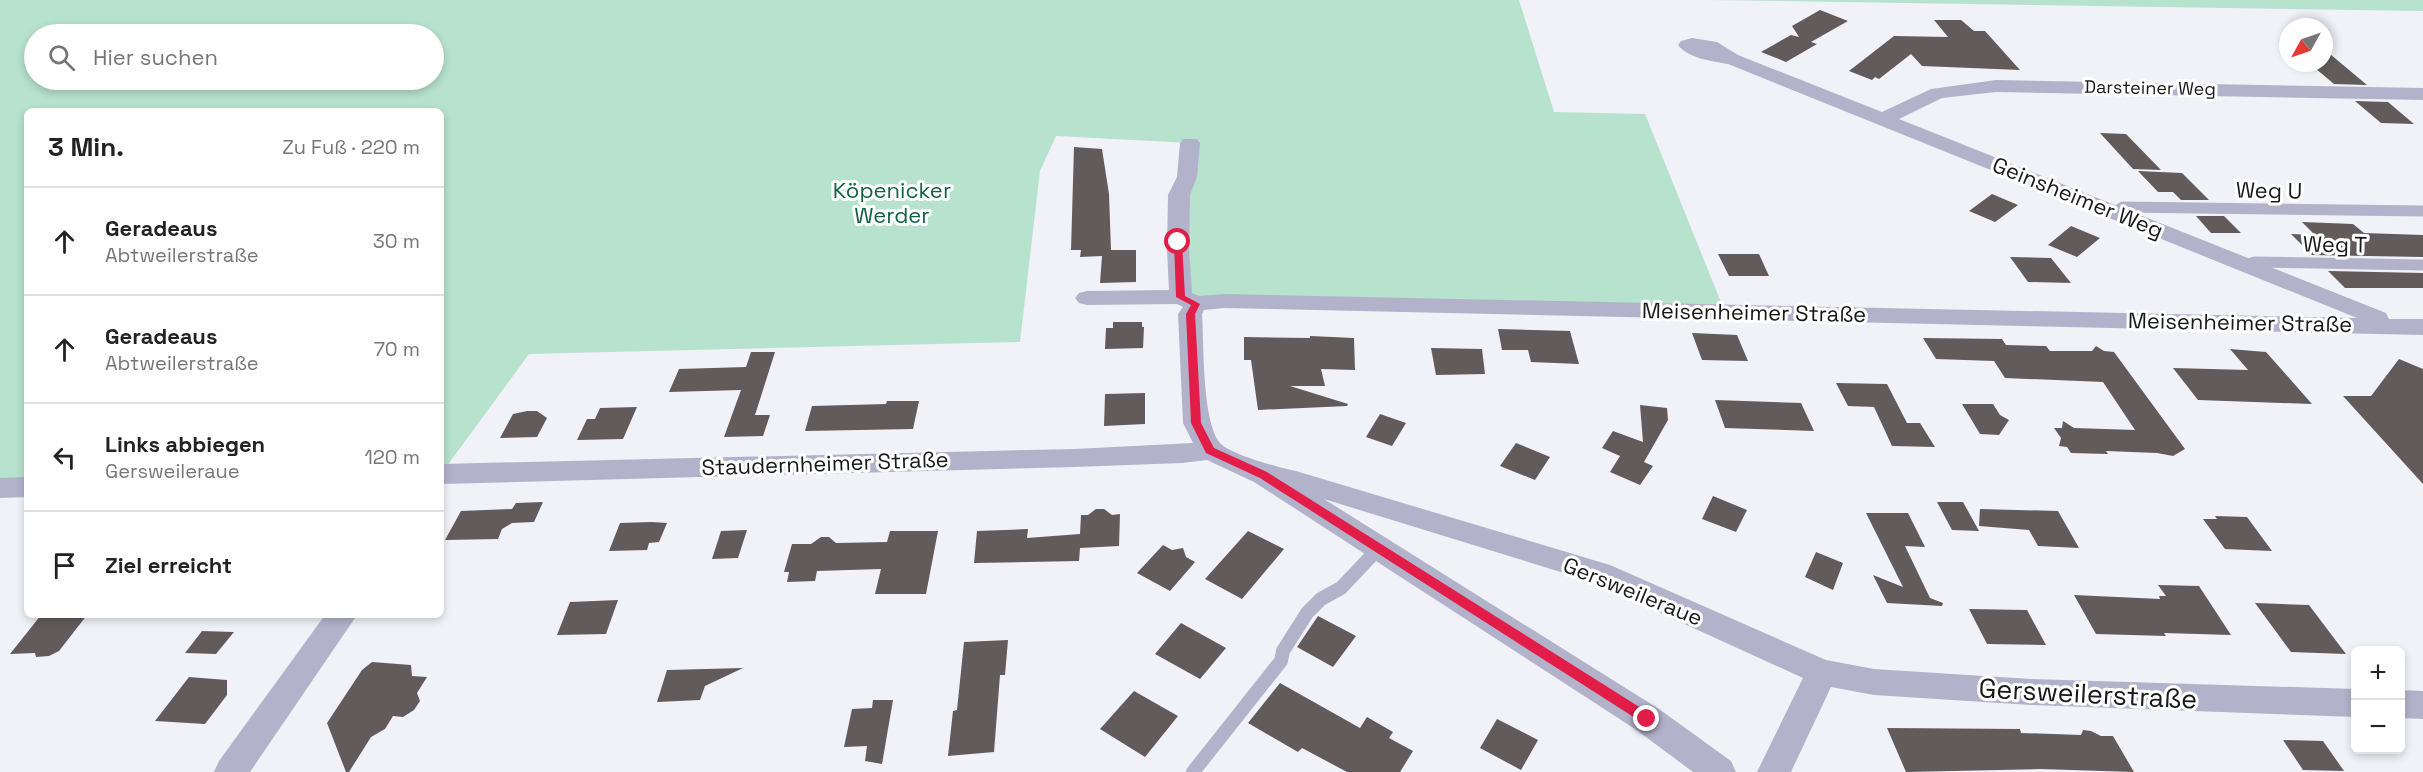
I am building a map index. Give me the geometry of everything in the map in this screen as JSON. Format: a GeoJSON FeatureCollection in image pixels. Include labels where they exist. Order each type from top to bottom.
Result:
{"type":"FeatureCollection","features":[{"type":"Feature","properties":{"kind":"street","name":"Geinsheimer Weg"},"geometry":{"type":"LineString","coordinates":[[1732,59],[2423,337]]}},
{"type":"Feature","properties":{"kind":"street","name":"Darsteiner Weg"},"geometry":{"type":"LineString","coordinates":[[1883,119],[1938,93],[1996,86],[2423,94]]}},
{"type":"Feature","properties":{"kind":"street"},"geometry":{"type":"LineString","coordinates":[[1190,143],[1186,177],[1179,195],[1178,242],[1190,314],[1196,423],[1210,450]]}},
{"type":"Feature","properties":{"kind":"street","name":"Meisenheimer Straße"},"geometry":{"type":"LineString","coordinates":[[1087,298],[2423,327]]}},
{"type":"Feature","properties":{"kind":"street","name":"Gersweileraue"},"geometry":{"type":"LineString","coordinates":[[1210,450],[1263,475],[1647,719],[1719,772]]}},
{"type":"Feature","properties":{"kind":"street","name":"Staudernheimer Straße"},"geometry":{"type":"LineString","coordinates":[[444,475],[1105,457],[1210,450]]}},
{"type":"Feature","properties":{"kind":"street","name":"Gersweileraue"},"geometry":{"type":"LineString","coordinates":[[1263,475],[1296,481],[1600,573],[1822,672]]}},
{"type":"Feature","properties":{"kind":"street"},"geometry":{"type":"LineString","coordinates":[[0,488],[24,487]]}},
{"type":"Feature","properties":{"kind":"street"},"geometry":{"type":"LineString","coordinates":[[231,772],[340,618]]}},
{"type":"Feature","properties":{"kind":"street"},"geometry":{"type":"LineString","coordinates":[[1774,772],[1822,672]]}},
{"type":"Feature","properties":{"kind":"street","name":"Gersweilerstraße"},"geometry":{"type":"LineString","coordinates":[[1822,672],[1874,682],[2022,692],[2351,703]]}},
{"type":"Feature","properties":{"kind":"street"},"geometry":{"type":"LineString","coordinates":[[2405,705],[2423,705]]}},
{"type":"Feature","properties":{"kind":"lane","name":"Weg U"},"geometry":{"type":"LineString","coordinates":[[2115,212],[2123,207],[2423,211]]}},
{"type":"Feature","properties":{"kind":"lane","name":"Weg T"},"geometry":{"type":"LineString","coordinates":[[2247,265],[2254,262],[2423,265]]}},
{"type":"Feature","properties":{"kind":"lane"},"geometry":{"type":"LineString","coordinates":[[1193,772],[1281,661],[1283,651],[1307,613],[1321,599],[1341,588],[1378,549]]}},
{"type":"Feature","properties":{"kind":"green space","name":"Köpenicker Werder"},"geometry":{"type":"Polygon","coordinates":[[[0,0],[1519,0],[1554,112],[1645,114],[1725,312],[1181,297],[1190,143],[1056,136],[1040,171],[1020,342],[529,354],[444,470],[444,108],[24,108],[24,487],[0,488],[0,0]]]}},
{"type":"Feature","properties":{"kind":"green space"},"geometry":{"type":"Polygon","coordinates":[[[1707,0],[2423,0],[2423,11],[1707,0]]]}},
{"type":"Feature","properties":{"kind":"building"},"geometry":{"type":"Polygon","coordinates":[[[1820,10],[1848,21],[1811,42],[1817,44],[1786,62],[1761,52],[1791,35],[1799,37],[1792,26],[1820,10]]]}},
{"type":"Feature","properties":{"kind":"building"},"geometry":{"type":"Polygon","coordinates":[[[1934,20],[1961,20],[1974,31],[1985,31],[2020,70],[1922,66],[1911,54],[1879,79],[1875,77],[1872,80],[1849,71],[1894,36],[1948,37],[1934,20]]]}},
{"type":"Feature","properties":{"kind":"building"},"geometry":{"type":"Polygon","coordinates":[[[2333,57],[2367,85],[2334,84],[2320,72],[2333,72],[2333,57]]]}},
{"type":"Feature","properties":{"kind":"building"},"geometry":{"type":"Polygon","coordinates":[[[2355,101],[2388,102],[2414,124],[2381,123],[2355,101]]]}},
{"type":"Feature","properties":{"kind":"building"},"geometry":{"type":"Polygon","coordinates":[[[2100,133],[2126,134],[2161,170],[2133,169],[2100,133]]]}},
{"type":"Feature","properties":{"kind":"building"},"geometry":{"type":"Polygon","coordinates":[[[1074,147],[1102,149],[1109,194],[1111,250],[1136,250],[1136,282],[1100,283],[1102,256],[1080,257],[1081,250],[1071,250],[1074,147]]]}},
{"type":"Feature","properties":{"kind":"building"},"geometry":{"type":"Polygon","coordinates":[[[2138,171],[2182,173],[2209,200],[2181,200],[2173,192],[2158,192],[2138,171]]]}},
{"type":"Feature","properties":{"kind":"building"},"geometry":{"type":"Polygon","coordinates":[[[1992,194],[2018,205],[1995,222],[1969,211],[1992,194]]]}},
{"type":"Feature","properties":{"kind":"building"},"geometry":{"type":"Polygon","coordinates":[[[2196,216],[2224,216],[2241,233],[2211,233],[2196,216]]]}},
{"type":"Feature","properties":{"kind":"building"},"geometry":{"type":"Polygon","coordinates":[[[2302,222],[2353,224],[2364,233],[2423,235],[2423,257],[2312,255],[2291,234],[2315,235],[2302,222]]]}},
{"type":"Feature","properties":{"kind":"building"},"geometry":{"type":"Polygon","coordinates":[[[2071,226],[2100,238],[2077,257],[2048,245],[2071,226]]]}},
{"type":"Feature","properties":{"kind":"building"},"geometry":{"type":"Polygon","coordinates":[[[1718,254],[1759,254],[1769,276],[1729,276],[1718,254]]]}},
{"type":"Feature","properties":{"kind":"building"},"geometry":{"type":"Polygon","coordinates":[[[2010,257],[2051,258],[2071,283],[2028,282],[2010,257]]]}},
{"type":"Feature","properties":{"kind":"building"},"geometry":{"type":"Polygon","coordinates":[[[2328,271],[2423,273],[2423,288],[2345,288],[2328,271]]]}},
{"type":"Feature","properties":{"kind":"building"},"geometry":{"type":"Polygon","coordinates":[[[1113,322],[1142,322],[1142,327],[1144,327],[1143,348],[1105,349],[1106,328],[1113,328],[1113,322]]]}},
{"type":"Feature","properties":{"kind":"building"},"geometry":{"type":"Polygon","coordinates":[[[1498,329],[1570,331],[1579,364],[1531,362],[1528,350],[1502,350],[1498,329]]]}},
{"type":"Feature","properties":{"kind":"building"},"geometry":{"type":"Polygon","coordinates":[[[1692,333],[1737,335],[1748,361],[1702,360],[1692,333]]]}},
{"type":"Feature","properties":{"kind":"building"},"geometry":{"type":"Polygon","coordinates":[[[1310,336],[1354,338],[1355,370],[1321,369],[1325,386],[1290,386],[1348,404],[1347,406],[1258,410],[1251,360],[1244,360],[1244,337],[1310,338],[1310,336]]]}},
{"type":"Feature","properties":{"kind":"building"},"geometry":{"type":"Polygon","coordinates":[[[1923,338],[2002,339],[2006,345],[2046,346],[2050,351],[2092,351],[2096,346],[2104,351],[2114,352],[2185,449],[2173,456],[2157,453],[2106,451],[2108,454],[2071,453],[2067,447],[2059,446],[2061,438],[2054,428],[2062,428],[2063,421],[2074,428],[2135,430],[2103,382],[2005,378],[1994,361],[1936,359],[1923,338]]]}},
{"type":"Feature","properties":{"kind":"building"},"geometry":{"type":"Polygon","coordinates":[[[1431,348],[1482,349],[1485,374],[1436,375],[1431,348]]]}},
{"type":"Feature","properties":{"kind":"building"},"geometry":{"type":"Polygon","coordinates":[[[2230,349],[2266,352],[2312,404],[2198,400],[2173,368],[2248,370],[2230,349]]]}},
{"type":"Feature","properties":{"kind":"building"},"geometry":{"type":"Polygon","coordinates":[[[751,352],[775,352],[755,415],[770,415],[763,436],[724,437],[741,390],[669,392],[679,369],[746,367],[751,352]]]}},
{"type":"Feature","properties":{"kind":"building"},"geometry":{"type":"Polygon","coordinates":[[[2399,359],[2423,369],[2423,484],[2343,396],[2371,396],[2399,359]]]}},
{"type":"Feature","properties":{"kind":"building"},"geometry":{"type":"Polygon","coordinates":[[[1836,383],[1887,384],[1907,423],[1920,423],[1935,447],[1892,446],[1874,407],[1848,406],[1836,383]]]}},
{"type":"Feature","properties":{"kind":"building"},"geometry":{"type":"Polygon","coordinates":[[[1145,393],[1145,424],[1104,426],[1105,394],[1145,393]]]}},
{"type":"Feature","properties":{"kind":"building"},"geometry":{"type":"Polygon","coordinates":[[[1715,400],[1801,403],[1814,431],[1725,428],[1715,400]]]}},
{"type":"Feature","properties":{"kind":"building"},"geometry":{"type":"Polygon","coordinates":[[[887,401],[919,401],[913,429],[805,431],[812,406],[886,404],[887,401]]]}},
{"type":"Feature","properties":{"kind":"building"},"geometry":{"type":"Polygon","coordinates":[[[1962,404],[1993,404],[2000,415],[2009,420],[1999,435],[1980,434],[1962,404]]]}},
{"type":"Feature","properties":{"kind":"building"},"geometry":{"type":"Polygon","coordinates":[[[1640,405],[1667,408],[1668,420],[1644,462],[1653,466],[1640,485],[1610,472],[1620,456],[1602,448],[1613,431],[1643,442],[1640,405]]]}},
{"type":"Feature","properties":{"kind":"building"},"geometry":{"type":"Polygon","coordinates":[[[637,407],[623,439],[577,440],[587,419],[595,419],[600,408],[637,407]]]}},
{"type":"Feature","properties":{"kind":"building"},"geometry":{"type":"Polygon","coordinates":[[[537,411],[547,418],[537,437],[500,438],[513,414],[537,411]]]}},
{"type":"Feature","properties":{"kind":"building"},"geometry":{"type":"Polygon","coordinates":[[[1380,414],[1406,423],[1392,446],[1366,437],[1380,414]]]}},
{"type":"Feature","properties":{"kind":"building"},"geometry":{"type":"Polygon","coordinates":[[[1516,443],[1550,457],[1535,480],[1500,466],[1516,443]]]}},
{"type":"Feature","properties":{"kind":"building"},"geometry":{"type":"Polygon","coordinates":[[[1713,496],[1747,510],[1736,532],[1702,519],[1713,496]]]}},
{"type":"Feature","properties":{"kind":"building"},"geometry":{"type":"Polygon","coordinates":[[[543,502],[534,522],[512,523],[502,529],[498,539],[445,540],[461,511],[512,509],[516,503],[543,502]]]}},
{"type":"Feature","properties":{"kind":"building"},"geometry":{"type":"Polygon","coordinates":[[[1937,502],[1963,502],[1979,531],[1952,530],[1937,502]]]}},
{"type":"Feature","properties":{"kind":"building"},"geometry":{"type":"Polygon","coordinates":[[[1096,509],[1104,509],[1112,515],[1120,514],[1119,546],[1080,548],[1079,561],[974,563],[977,531],[1028,529],[1027,538],[1080,534],[1081,515],[1088,515],[1096,509]]]}},
{"type":"Feature","properties":{"kind":"building"},"geometry":{"type":"Polygon","coordinates":[[[1980,509],[2058,511],[2079,548],[2038,546],[2029,530],[1979,526],[1980,509]]]}},
{"type":"Feature","properties":{"kind":"building"},"geometry":{"type":"Polygon","coordinates":[[[1866,513],[1908,513],[1925,547],[1905,546],[1930,598],[1943,603],[1942,606],[1887,603],[1873,575],[1903,587],[1866,513]]]}},
{"type":"Feature","properties":{"kind":"building"},"geometry":{"type":"Polygon","coordinates":[[[2215,516],[2247,517],[2272,551],[2225,549],[2203,519],[2217,519],[2215,516]]]}},
{"type":"Feature","properties":{"kind":"building"},"geometry":{"type":"Polygon","coordinates":[[[620,523],[667,523],[659,542],[649,543],[647,550],[609,551],[620,523]]]}},
{"type":"Feature","properties":{"kind":"building"},"geometry":{"type":"Polygon","coordinates":[[[747,530],[738,558],[712,559],[721,531],[747,530]]]}},
{"type":"Feature","properties":{"kind":"building"},"geometry":{"type":"Polygon","coordinates":[[[890,531],[938,531],[926,594],[875,594],[881,569],[817,571],[815,581],[787,582],[789,572],[784,572],[792,544],[811,544],[821,537],[829,537],[836,543],[887,542],[890,531]]]}},
{"type":"Feature","properties":{"kind":"building"},"geometry":{"type":"Polygon","coordinates":[[[1248,531],[1284,549],[1242,599],[1205,579],[1248,531]]]}},
{"type":"Feature","properties":{"kind":"building"},"geometry":{"type":"Polygon","coordinates":[[[1163,545],[1172,550],[1183,548],[1186,557],[1195,562],[1170,591],[1137,573],[1163,545]]]}},
{"type":"Feature","properties":{"kind":"building"},"geometry":{"type":"Polygon","coordinates":[[[1816,552],[1843,563],[1833,590],[1805,577],[1816,552]]]}},
{"type":"Feature","properties":{"kind":"building"},"geometry":{"type":"Polygon","coordinates":[[[2158,585],[2199,586],[2231,635],[2096,634],[2074,595],[2160,599],[2159,596],[2166,596],[2158,585]]]}},
{"type":"Feature","properties":{"kind":"building"},"geometry":{"type":"Polygon","coordinates":[[[618,600],[606,634],[557,635],[570,602],[618,600]]]}},
{"type":"Feature","properties":{"kind":"building"},"geometry":{"type":"Polygon","coordinates":[[[2255,603],[2309,605],[2346,654],[2291,652],[2255,603]]]}},
{"type":"Feature","properties":{"kind":"building"},"geometry":{"type":"Polygon","coordinates":[[[1969,609],[2027,610],[2046,645],[1987,644],[1969,609]]]}},
{"type":"Feature","properties":{"kind":"building"},"geometry":{"type":"Polygon","coordinates":[[[1318,616],[1356,636],[1333,667],[1297,647],[1318,616]]]}},
{"type":"Feature","properties":{"kind":"building"},"geometry":{"type":"Polygon","coordinates":[[[39,618],[85,618],[59,651],[49,656],[36,657],[35,653],[10,654],[39,618]]]}},
{"type":"Feature","properties":{"kind":"building"},"geometry":{"type":"Polygon","coordinates":[[[1181,623],[1226,648],[1200,679],[1155,654],[1181,623]]]}},
{"type":"Feature","properties":{"kind":"building"},"geometry":{"type":"Polygon","coordinates":[[[202,631],[234,632],[216,654],[185,653],[202,631]]]}},
{"type":"Feature","properties":{"kind":"building"},"geometry":{"type":"Polygon","coordinates":[[[1008,640],[1005,675],[1000,675],[994,752],[948,756],[953,711],[957,710],[964,642],[1008,640]]]}},
{"type":"Feature","properties":{"kind":"building"},"geometry":{"type":"Polygon","coordinates":[[[372,662],[411,665],[412,676],[427,677],[417,693],[420,701],[414,710],[403,717],[393,716],[385,729],[371,737],[349,772],[346,772],[327,723],[362,670],[372,662]]]}},
{"type":"Feature","properties":{"kind":"building"},"geometry":{"type":"Polygon","coordinates":[[[743,668],[705,686],[700,700],[657,702],[667,670],[743,668]]]}},
{"type":"Feature","properties":{"kind":"building"},"geometry":{"type":"Polygon","coordinates":[[[189,677],[227,680],[227,695],[205,724],[155,721],[189,677]]]}},
{"type":"Feature","properties":{"kind":"building"},"geometry":{"type":"Polygon","coordinates":[[[1280,683],[1360,728],[1367,717],[1393,732],[1389,738],[1413,751],[1400,772],[1347,772],[1302,748],[1298,752],[1248,723],[1280,683]]]}},
{"type":"Feature","properties":{"kind":"building"},"geometry":{"type":"Polygon","coordinates":[[[1134,691],[1178,716],[1145,757],[1100,729],[1134,691]]]}},
{"type":"Feature","properties":{"kind":"building"},"geometry":{"type":"Polygon","coordinates":[[[873,700],[893,700],[882,764],[865,761],[867,746],[844,747],[852,709],[872,708],[873,700]]]}},
{"type":"Feature","properties":{"kind":"building"},"geometry":{"type":"Polygon","coordinates":[[[1497,719],[1538,740],[1521,770],[1480,748],[1497,719]]]}},
{"type":"Feature","properties":{"kind":"building"},"geometry":{"type":"Polygon","coordinates":[[[1887,728],[2020,729],[2021,733],[2081,735],[2083,730],[2091,731],[2101,736],[2113,736],[2134,772],[2040,769],[1906,772],[1887,728]]]}},
{"type":"Feature","properties":{"kind":"building"},"geometry":{"type":"Polygon","coordinates":[[[2283,740],[2323,741],[2344,771],[2303,770],[2283,740]]]}},
{"type":"Feature","properties":{"kind":"route"},"geometry":{"type":"LineString","coordinates":[[1178,242],[1181,297],[1196,304],[1190,314],[1196,423],[1210,450],[1263,475],[1647,719]]}}]}
